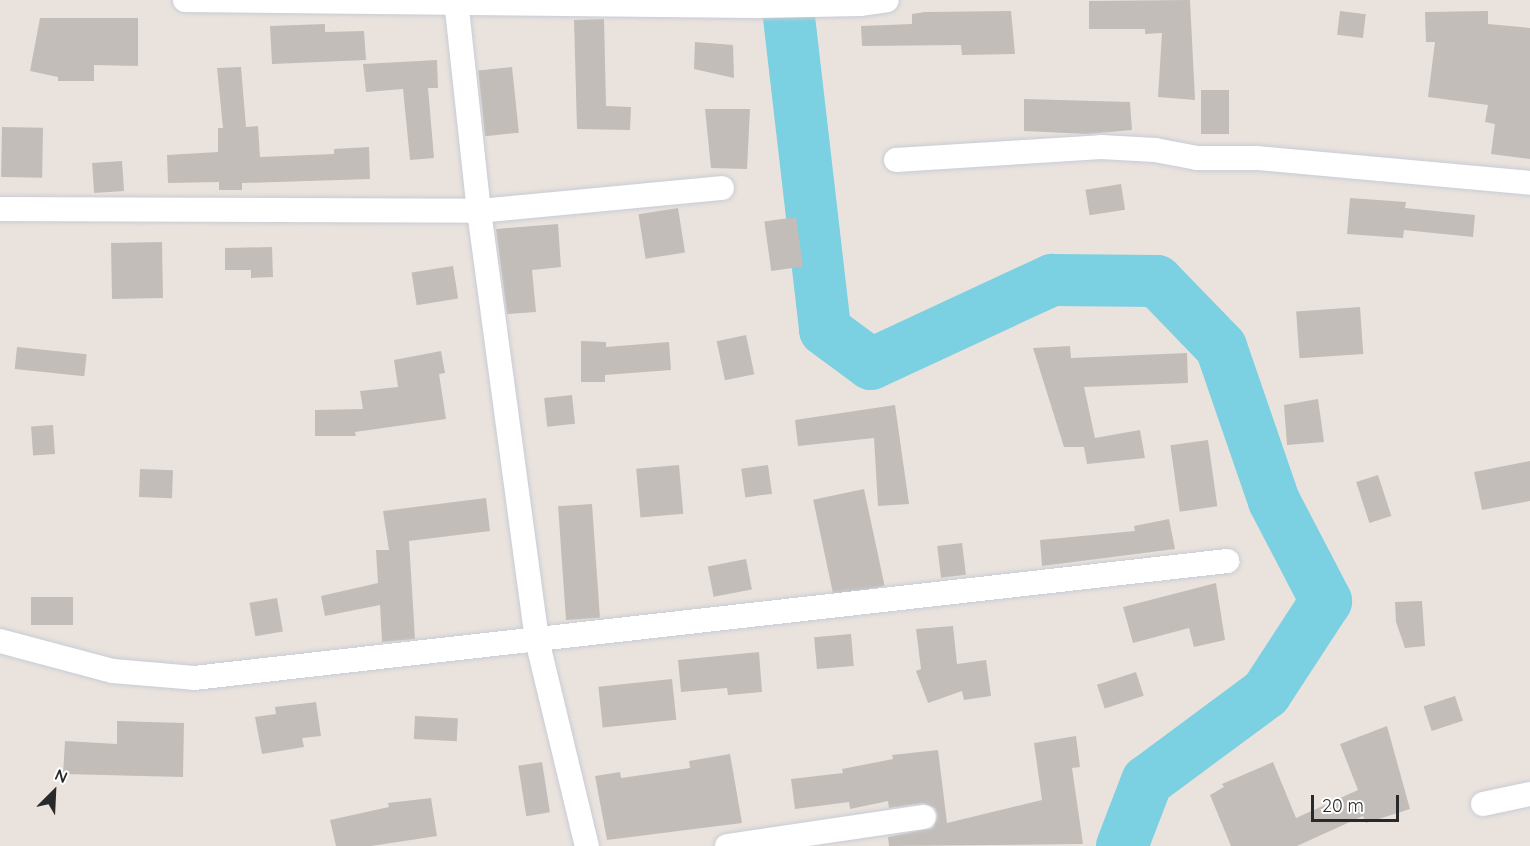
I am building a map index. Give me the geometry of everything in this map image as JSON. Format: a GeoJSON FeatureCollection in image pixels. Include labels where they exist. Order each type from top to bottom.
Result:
{"type":"FeatureCollection","features":[{"type":"Feature","properties":{"kind":"street"},"geometry":{"type":"LineString","coordinates":[[185,0],[456,0],[756,6],[860,4],[887,0]]}},
{"type":"Feature","properties":{"kind":"street"},"geometry":{"type":"LineString","coordinates":[[456,0],[479,212],[537,640],[587,846]]}},
{"type":"Feature","properties":{"kind":"street"},"geometry":{"type":"LineString","coordinates":[[896,160],[971,152],[1101,147],[1155,150],[1197,159],[1257,158],[1530,183]]}},
{"type":"Feature","properties":{"kind":"street"},"geometry":{"type":"LineString","coordinates":[[0,209],[479,212],[722,188]]}},
{"type":"Feature","properties":{"kind":"street"},"geometry":{"type":"LineString","coordinates":[[0,641],[113,671],[194,678],[1227,561]]}},
{"type":"Feature","properties":{"kind":"street"},"geometry":{"type":"LineString","coordinates":[[1483,804],[1530,794]]}},
{"type":"Feature","properties":{"kind":"street"},"geometry":{"type":"LineString","coordinates":[[727,846],[924,817]]}},
{"type":"Feature","properties":{"kind":"building"},"geometry":{"type":"Polygon","coordinates":[[[1190,0],[1195,100],[1158,97],[1162,33],[1145,34],[1145,29],[1089,29],[1089,1],[1190,0]]]}},
{"type":"Feature","properties":{"kind":"building"},"geometry":{"type":"Polygon","coordinates":[[[1011,11],[1015,54],[962,55],[961,45],[862,46],[861,26],[912,24],[912,14],[1011,11]]]}},
{"type":"Feature","properties":{"kind":"building"},"geometry":{"type":"Polygon","coordinates":[[[1340,11],[1366,14],[1363,38],[1337,35],[1340,11]]]}},
{"type":"Feature","properties":{"kind":"building"},"geometry":{"type":"Polygon","coordinates":[[[1488,11],[1488,24],[1530,28],[1530,159],[1491,154],[1495,124],[1485,122],[1488,105],[1428,97],[1435,42],[1426,42],[1425,12],[1488,11]]]}},
{"type":"Feature","properties":{"kind":"building"},"geometry":{"type":"Polygon","coordinates":[[[40,18],[138,18],[138,66],[94,65],[94,81],[58,81],[58,77],[30,71],[40,18]]]}},
{"type":"Feature","properties":{"kind":"building"},"geometry":{"type":"Polygon","coordinates":[[[604,19],[606,106],[631,107],[630,130],[577,129],[574,20],[604,19]]]}},
{"type":"Feature","properties":{"kind":"building"},"geometry":{"type":"Polygon","coordinates":[[[325,24],[325,32],[364,31],[366,60],[272,64],[270,26],[325,24]]]}},
{"type":"Feature","properties":{"kind":"building"},"geometry":{"type":"Polygon","coordinates":[[[695,42],[733,45],[734,78],[694,69],[695,42]]]}},
{"type":"Feature","properties":{"kind":"building"},"geometry":{"type":"Polygon","coordinates":[[[437,60],[438,88],[428,88],[434,158],[410,160],[403,89],[366,92],[363,64],[437,60]]]}},
{"type":"Feature","properties":{"kind":"building"},"geometry":{"type":"Polygon","coordinates":[[[241,67],[246,127],[258,126],[260,157],[334,154],[334,149],[369,147],[370,179],[242,183],[242,190],[219,190],[219,182],[168,183],[167,155],[218,152],[218,128],[223,128],[217,68],[241,67]]]}},
{"type":"Feature","properties":{"kind":"building"},"geometry":{"type":"Polygon","coordinates":[[[512,67],[519,133],[485,136],[478,71],[512,67]]]}},
{"type":"Feature","properties":{"kind":"building"},"geometry":{"type":"Polygon","coordinates":[[[1201,90],[1229,90],[1229,134],[1201,134],[1201,90]]]}},
{"type":"Feature","properties":{"kind":"building"},"geometry":{"type":"Polygon","coordinates":[[[1024,99],[1130,102],[1132,130],[1087,134],[1024,131],[1024,99]]]}},
{"type":"Feature","properties":{"kind":"building"},"geometry":{"type":"Polygon","coordinates":[[[705,109],[750,109],[747,169],[711,168],[705,109]]]}},
{"type":"Feature","properties":{"kind":"building"},"geometry":{"type":"Polygon","coordinates":[[[2,127],[43,128],[42,178],[1,177],[2,127]]]}},
{"type":"Feature","properties":{"kind":"building"},"geometry":{"type":"Polygon","coordinates":[[[122,161],[124,191],[94,193],[92,163],[122,161]]]}},
{"type":"Feature","properties":{"kind":"building"},"geometry":{"type":"Polygon","coordinates":[[[1121,184],[1125,210],[1090,215],[1085,190],[1121,184]]]}},
{"type":"Feature","properties":{"kind":"building"},"geometry":{"type":"Polygon","coordinates":[[[1350,198],[1406,202],[1405,208],[1475,215],[1473,237],[1404,230],[1403,238],[1347,234],[1350,198]]]}},
{"type":"Feature","properties":{"kind":"building"},"geometry":{"type":"Polygon","coordinates":[[[678,208],[685,252],[646,259],[638,214],[678,208]]]}},
{"type":"Feature","properties":{"kind":"building"},"geometry":{"type":"Polygon","coordinates":[[[796,217],[803,267],[771,271],[764,221],[796,217]]]}},
{"type":"Feature","properties":{"kind":"building"},"geometry":{"type":"Polygon","coordinates":[[[558,224],[561,267],[532,270],[536,312],[507,314],[496,229],[558,224]]]}},
{"type":"Feature","properties":{"kind":"building"},"geometry":{"type":"Polygon","coordinates":[[[162,242],[163,298],[112,299],[111,243],[162,242]]]}},
{"type":"Feature","properties":{"kind":"building"},"geometry":{"type":"Polygon","coordinates":[[[272,247],[273,277],[251,278],[251,270],[225,270],[225,248],[272,247]]]}},
{"type":"Feature","properties":{"kind":"building"},"geometry":{"type":"Polygon","coordinates":[[[453,266],[458,299],[417,305],[412,273],[453,266]]]}},
{"type":"Feature","properties":{"kind":"building"},"geometry":{"type":"Polygon","coordinates":[[[1360,307],[1363,354],[1299,358],[1296,311],[1360,307]]]}},
{"type":"Feature","properties":{"kind":"building"},"geometry":{"type":"Polygon","coordinates":[[[746,335],[754,374],[725,380],[717,341],[746,335]]]}},
{"type":"Feature","properties":{"kind":"building"},"geometry":{"type":"Polygon","coordinates":[[[581,341],[606,342],[606,347],[669,342],[671,370],[605,375],[605,382],[581,382],[581,341]]]}},
{"type":"Feature","properties":{"kind":"building"},"geometry":{"type":"Polygon","coordinates":[[[1070,346],[1071,358],[1187,353],[1188,383],[1084,387],[1095,438],[1140,430],[1145,458],[1087,464],[1084,447],[1064,447],[1033,348],[1070,346]]]}},
{"type":"Feature","properties":{"kind":"building"},"geometry":{"type":"Polygon","coordinates":[[[17,347],[87,354],[84,376],[15,369],[17,347]]]}},
{"type":"Feature","properties":{"kind":"building"},"geometry":{"type":"Polygon","coordinates":[[[441,351],[445,373],[439,374],[446,419],[355,432],[356,436],[315,436],[315,410],[363,409],[360,391],[398,387],[394,360],[441,351]]]}},
{"type":"Feature","properties":{"kind":"building"},"geometry":{"type":"Polygon","coordinates":[[[572,395],[575,424],[547,427],[544,398],[572,395]]]}},
{"type":"Feature","properties":{"kind":"building"},"geometry":{"type":"Polygon","coordinates":[[[1318,399],[1324,442],[1287,445],[1284,405],[1318,399]]]}},
{"type":"Feature","properties":{"kind":"building"},"geometry":{"type":"Polygon","coordinates":[[[895,405],[909,504],[878,506],[874,438],[798,446],[795,420],[895,405]]]}},
{"type":"Feature","properties":{"kind":"building"},"geometry":{"type":"Polygon","coordinates":[[[53,425],[55,454],[33,455],[31,427],[53,425]]]}},
{"type":"Feature","properties":{"kind":"building"},"geometry":{"type":"Polygon","coordinates":[[[1208,440],[1217,506],[1180,512],[1170,445],[1208,440]]]}},
{"type":"Feature","properties":{"kind":"building"},"geometry":{"type":"Polygon","coordinates":[[[1530,461],[1530,501],[1482,510],[1474,472],[1530,461]]]}},
{"type":"Feature","properties":{"kind":"building"},"geometry":{"type":"Polygon","coordinates":[[[679,465],[683,514],[640,518],[636,469],[679,465]]]}},
{"type":"Feature","properties":{"kind":"building"},"geometry":{"type":"Polygon","coordinates":[[[768,465],[772,494],[745,497],[741,469],[768,465]]]}},
{"type":"Feature","properties":{"kind":"building"},"geometry":{"type":"Polygon","coordinates":[[[140,469],[173,470],[172,498],[139,497],[140,469]]]}},
{"type":"Feature","properties":{"kind":"building"},"geometry":{"type":"Polygon","coordinates":[[[1378,475],[1391,516],[1369,523],[1356,482],[1378,475]]]}},
{"type":"Feature","properties":{"kind":"building"},"geometry":{"type":"Polygon","coordinates":[[[864,489],[885,586],[834,597],[813,500],[864,489]]]}},
{"type":"Feature","properties":{"kind":"building"},"geometry":{"type":"Polygon","coordinates":[[[486,498],[490,531],[409,541],[415,639],[382,642],[380,605],[325,616],[321,596],[378,583],[376,550],[389,550],[383,511],[486,498]]]}},
{"type":"Feature","properties":{"kind":"building"},"geometry":{"type":"Polygon","coordinates":[[[592,504],[600,618],[566,620],[558,506],[592,504]]]}},
{"type":"Feature","properties":{"kind":"building"},"geometry":{"type":"Polygon","coordinates":[[[1169,519],[1175,549],[1042,566],[1040,540],[1135,531],[1134,526],[1169,519]]]}},
{"type":"Feature","properties":{"kind":"building"},"geometry":{"type":"Polygon","coordinates":[[[962,543],[966,575],[941,578],[937,546],[962,543]]]}},
{"type":"Feature","properties":{"kind":"building"},"geometry":{"type":"Polygon","coordinates":[[[746,559],[752,589],[714,597],[708,566],[746,559]]]}},
{"type":"Feature","properties":{"kind":"building"},"geometry":{"type":"Polygon","coordinates":[[[1216,583],[1225,640],[1194,647],[1189,628],[1133,643],[1123,607],[1216,583]]]}},
{"type":"Feature","properties":{"kind":"building"},"geometry":{"type":"Polygon","coordinates":[[[31,597],[73,597],[73,625],[31,625],[31,597]]]}},
{"type":"Feature","properties":{"kind":"building"},"geometry":{"type":"Polygon","coordinates":[[[277,598],[283,631],[255,636],[249,603],[277,598]]]}},
{"type":"Feature","properties":{"kind":"building"},"geometry":{"type":"Polygon","coordinates":[[[1422,601],[1425,646],[1405,648],[1396,622],[1395,602],[1422,601]]]}},
{"type":"Feature","properties":{"kind":"building"},"geometry":{"type":"Polygon","coordinates":[[[953,626],[957,664],[986,660],[991,696],[964,700],[962,691],[928,703],[916,671],[921,669],[916,629],[953,626]]]}},
{"type":"Feature","properties":{"kind":"building"},"geometry":{"type":"Polygon","coordinates":[[[851,634],[854,666],[817,669],[814,637],[851,634]]]}},
{"type":"Feature","properties":{"kind":"building"},"geometry":{"type":"Polygon","coordinates":[[[759,652],[762,692],[728,695],[727,688],[681,692],[678,660],[759,652]]]}},
{"type":"Feature","properties":{"kind":"building"},"geometry":{"type":"Polygon","coordinates":[[[1136,672],[1144,696],[1105,708],[1097,685],[1136,672]]]}},
{"type":"Feature","properties":{"kind":"building"},"geometry":{"type":"Polygon","coordinates":[[[672,679],[676,720],[603,728],[598,687],[672,679]]]}},
{"type":"Feature","properties":{"kind":"building"},"geometry":{"type":"Polygon","coordinates":[[[1455,696],[1463,721],[1432,731],[1424,706],[1455,696]]]}},
{"type":"Feature","properties":{"kind":"building"},"geometry":{"type":"Polygon","coordinates":[[[316,702],[321,736],[302,738],[304,747],[262,754],[255,717],[276,714],[275,707],[316,702]]]}},
{"type":"Feature","properties":{"kind":"building"},"geometry":{"type":"Polygon","coordinates":[[[415,716],[458,718],[457,741],[414,739],[415,716]]]}},
{"type":"Feature","properties":{"kind":"building"},"geometry":{"type":"Polygon","coordinates":[[[117,721],[184,723],[183,777],[63,774],[65,741],[117,744],[117,721]]]}},
{"type":"Feature","properties":{"kind":"building"},"geometry":{"type":"Polygon","coordinates":[[[1387,726],[1410,809],[1366,823],[1363,816],[1297,846],[1231,846],[1210,795],[1224,787],[1222,784],[1273,762],[1296,818],[1358,790],[1340,744],[1387,726]]]}},
{"type":"Feature","properties":{"kind":"building"},"geometry":{"type":"Polygon","coordinates":[[[1076,736],[1080,767],[1072,768],[1083,844],[889,846],[888,837],[933,828],[938,816],[935,808],[923,803],[889,808],[888,801],[850,809],[849,802],[795,809],[791,779],[843,773],[842,769],[893,759],[892,755],[938,750],[947,823],[1042,800],[1034,743],[1076,736]]]}},
{"type":"Feature","properties":{"kind":"building"},"geometry":{"type":"Polygon","coordinates":[[[730,754],[742,823],[607,840],[595,776],[620,772],[621,778],[690,768],[689,761],[730,754]]]}},
{"type":"Feature","properties":{"kind":"building"},"geometry":{"type":"Polygon","coordinates":[[[542,762],[550,812],[526,816],[518,766],[542,762]]]}},
{"type":"Feature","properties":{"kind":"building"},"geometry":{"type":"Polygon","coordinates":[[[431,798],[437,836],[371,846],[336,846],[330,820],[389,807],[388,803],[431,798]]]}},
{"type":"Feature","properties":{"kind":"waterway"},"geometry":{"type":"LineString","coordinates":[[787,0],[825,330],[871,364],[1052,280],[1157,281],[1221,347],[1274,501],[1326,601],[1266,693],[1147,781],[1122,846]]}}]}
